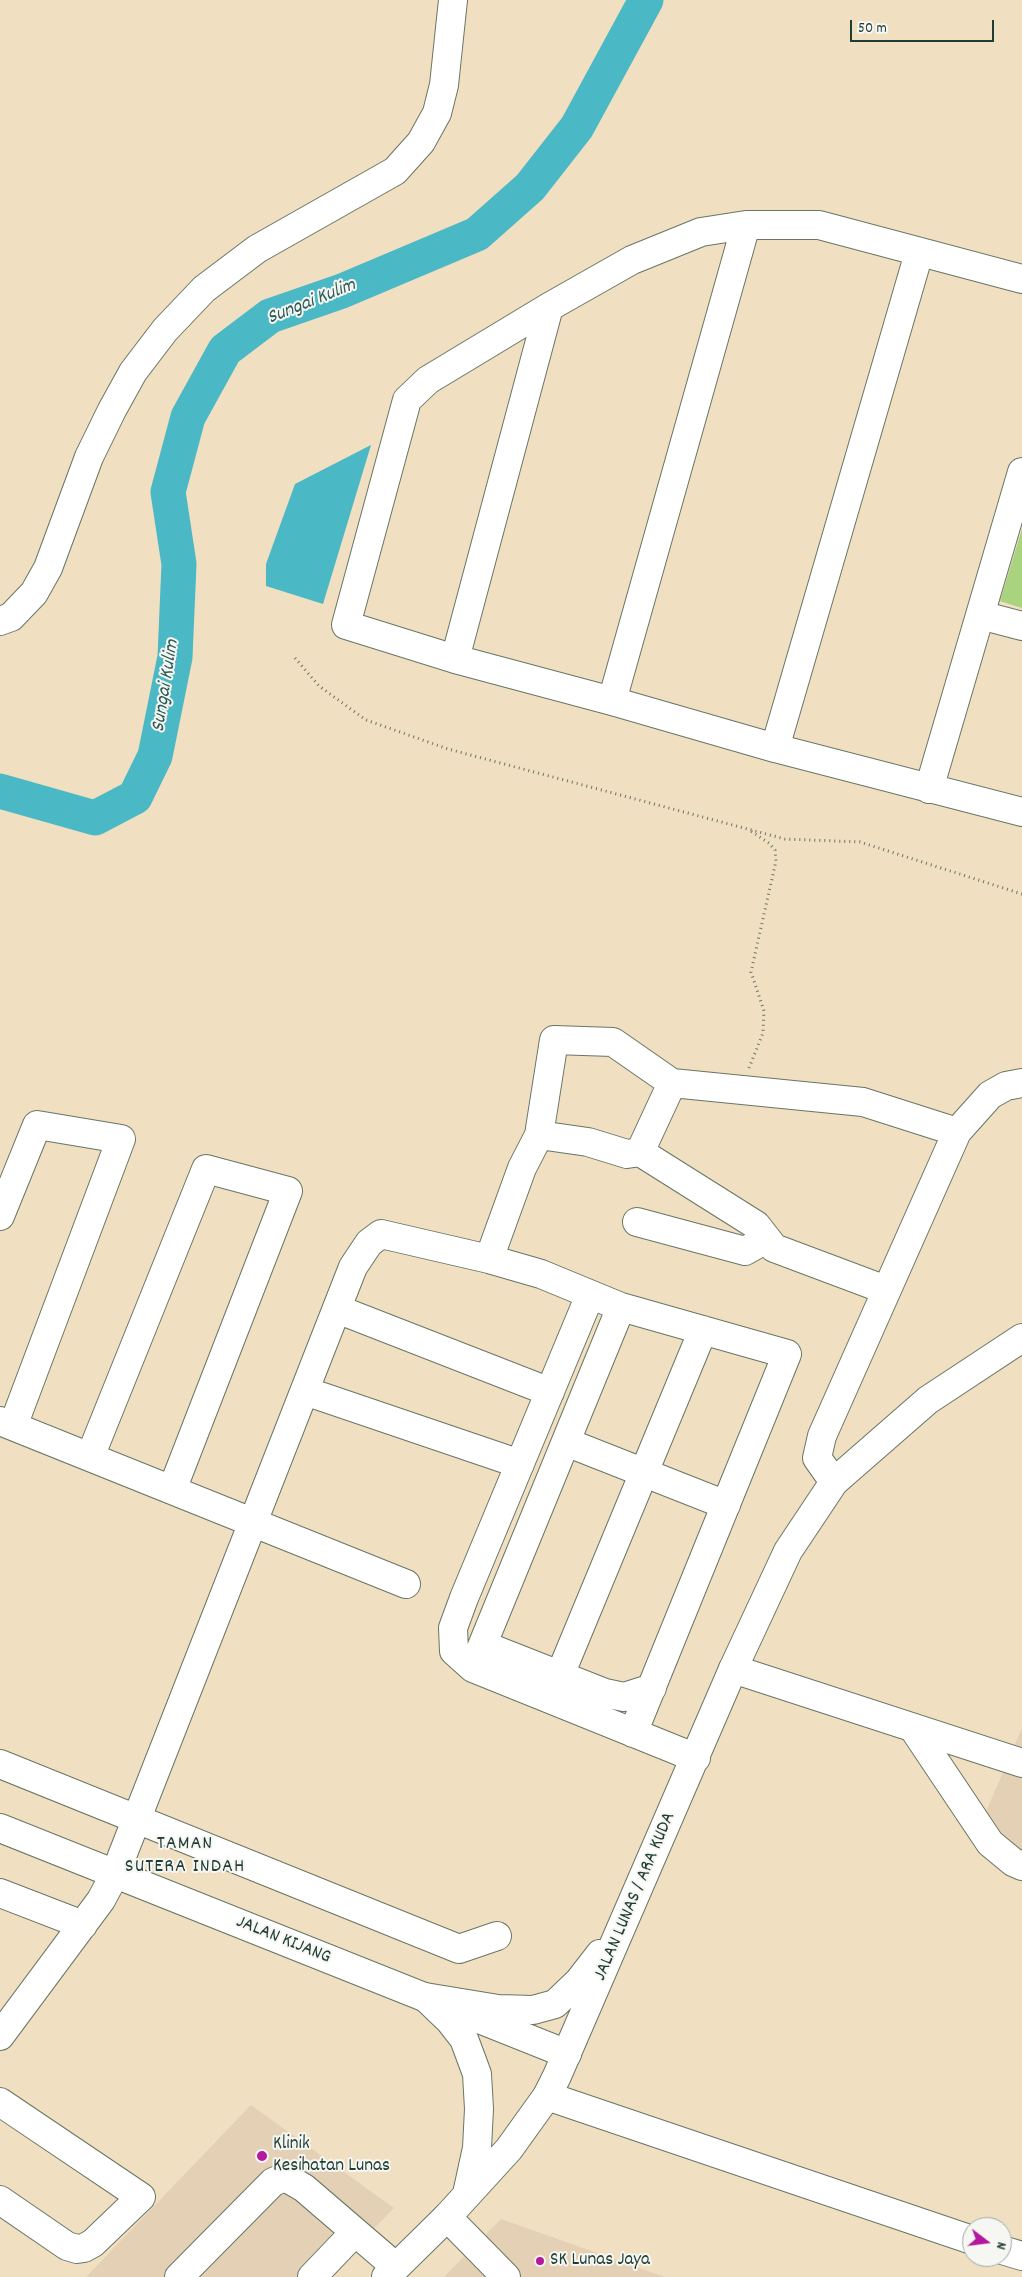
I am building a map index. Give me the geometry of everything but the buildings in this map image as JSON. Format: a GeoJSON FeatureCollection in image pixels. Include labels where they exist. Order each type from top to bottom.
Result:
{"type":"FeatureCollection","features":[{"type":"Feature","properties":{"kind":"street"},"geometry":{"type":"LineString","coordinates":[[0,621],[11,617],[34,593],[48,568],[89,457],[112,410],[133,372],[165,330],[204,289],[257,249],[395,171],[421,142],[436,113],[444,85],[453,0]]}},
{"type":"Feature","properties":{"kind":"street"},"geometry":{"type":"LineString","coordinates":[[612,701],[746,225]]}},
{"type":"Feature","properties":{"kind":"street"},"geometry":{"type":"LineString","coordinates":[[1022,279],[819,225],[746,225],[702,232],[632,260],[548,307],[428,380],[407,400],[346,625],[455,659],[612,701],[775,748],[1022,812]]}},
{"type":"Feature","properties":{"kind":"street"},"geometry":{"type":"LineString","coordinates":[[775,748],[919,253]]}},
{"type":"Feature","properties":{"kind":"street"},"geometry":{"type":"LineString","coordinates":[[455,659],[548,307]]}},
{"type":"Feature","properties":{"kind":"street"},"geometry":{"type":"LineString","coordinates":[[929,789],[1022,472]]}},
{"type":"Feature","properties":{"kind":"street"},"geometry":{"type":"LineString","coordinates":[[980,615],[1022,626]]}},
{"type":"Feature","properties":{"kind":"street"},"geometry":{"type":"LineString","coordinates":[[489,1259],[522,1168],[539,1135],[554,1040],[613,1042],[672,1083],[863,1102],[957,1132]]}},
{"type":"Feature","properties":{"kind":"street"},"geometry":{"type":"LineString","coordinates":[[640,1152],[672,1083]]}},
{"type":"Feature","properties":{"kind":"street"},"geometry":{"type":"LineString","coordinates":[[834,1482],[818,1458],[822,1436],[957,1132],[990,1095],[1006,1086],[1022,1083]]}},
{"type":"Feature","properties":{"kind":"street"},"geometry":{"type":"LineString","coordinates":[[0,1216],[37,1125],[122,1138],[7,1424],[406,1584]]}},
{"type":"Feature","properties":{"kind":"street"},"geometry":{"type":"LineString","coordinates":[[539,1135],[588,1142],[627,1154],[640,1152],[756,1225],[774,1248],[886,1290]]}},
{"type":"Feature","properties":{"kind":"street"},"geometry":{"type":"LineString","coordinates":[[90,1457],[206,1169],[288,1191],[172,1490]]}},
{"type":"Feature","properties":{"kind":"street"},"geometry":{"type":"LineString","coordinates":[[637,1222],[745,1251],[766,1239]]}},
{"type":"Feature","properties":{"kind":"street"},"geometry":{"type":"LineString","coordinates":[[0,2036],[102,1900],[115,1874],[353,1267],[369,1243],[381,1234],[489,1259],[540,1274],[621,1307],[787,1354],[634,1733]]}},
{"type":"Feature","properties":{"kind":"street"},"geometry":{"type":"LineString","coordinates":[[590,1294],[453,1628],[454,1651],[560,1675],[605,1693],[624,1697],[652,1688]]}},
{"type":"Feature","properties":{"kind":"street"},"geometry":{"type":"LineString","coordinates":[[478,1656],[621,1307]]}},
{"type":"Feature","properties":{"kind":"street"},"geometry":{"type":"LineString","coordinates":[[337,1309],[550,1392]]}},
{"type":"Feature","properties":{"kind":"street"},"geometry":{"type":"LineString","coordinates":[[560,1675],[703,1330]]}},
{"type":"Feature","properties":{"kind":"street","name":"JALAN LUNAS / ARA KUDA"},"geometry":{"type":"LineString","coordinates":[[391,2272],[447,2216],[509,2149],[547,2096],[696,1758],[733,1669],[788,1551],[834,1482],[928,1400],[1022,1338]]}},
{"type":"Feature","properties":{"kind":"street"},"geometry":{"type":"LineString","coordinates":[[305,1391],[520,1464]]}},
{"type":"Feature","properties":{"kind":"street"},"geometry":{"type":"LineString","coordinates":[[566,1442],[726,1505]]}},
{"type":"Feature","properties":{"kind":"street"},"geometry":{"type":"LineString","coordinates":[[478,1656],[634,1733],[696,1758]]}},
{"type":"Feature","properties":{"kind":"street"},"geometry":{"type":"LineString","coordinates":[[733,1669],[1022,1763]]}},
{"type":"Feature","properties":{"kind":"street"},"geometry":{"type":"LineString","coordinates":[[913,1728],[990,1843],[1013,1862],[1022,1866]]}},
{"type":"Feature","properties":{"kind":"street"},"geometry":{"type":"LineString","coordinates":[[0,1764],[459,1949],[497,1936]]}},
{"type":"Feature","properties":{"kind":"street","name":"JALAN KIJANG"},"geometry":{"type":"LineString","coordinates":[[0,1828],[567,2054]]}},
{"type":"Feature","properties":{"kind":"street"},"geometry":{"type":"LineString","coordinates":[[0,1892],[83,1925]]}},
{"type":"Feature","properties":{"kind":"street"},"geometry":{"type":"LineString","coordinates":[[425,1998],[498,2009],[533,2010],[555,2004],[578,1981],[623,1925]]}},
{"type":"Feature","properties":{"kind":"street"},"geometry":{"type":"LineString","coordinates":[[425,1998],[450,2021],[464,2039],[477,2074],[480,2109],[477,2148],[466,2195]]}},
{"type":"Feature","properties":{"kind":"street"},"geometry":{"type":"LineString","coordinates":[[547,2096],[962,2237]]}},
{"type":"Feature","properties":{"kind":"street"},"geometry":{"type":"LineString","coordinates":[[0,2102],[141,2197],[93,2243],[84,2248],[77,2249],[67,2246],[0,2200]]}},
{"type":"Feature","properties":{"kind":"street"},"geometry":{"type":"LineString","coordinates":[[179,2277],[273,2182],[285,2177],[304,2188],[355,2232],[391,2272]]}},
{"type":"Feature","properties":{"kind":"street"},"geometry":{"type":"LineString","coordinates":[[447,2216],[506,2277]]}},
{"type":"Feature","properties":{"kind":"street"},"geometry":{"type":"LineString","coordinates":[[312,2277],[355,2232]]}},
{"type":"Feature","properties":{"kind":"path"},"geometry":{"type":"LineString","coordinates":[[295,658],[320,686],[366,720],[448,749],[785,839],[860,842],[1022,894]]}},
{"type":"Feature","properties":{"kind":"path"},"geometry":{"type":"LineString","coordinates":[[740,1090],[762,1033],[764,1011],[751,972],[776,861],[775,850],[769,843],[746,829]]}},
{"type":"Feature","properties":{"kind":"shaded area"},"geometry":{"type":"Polygon","coordinates":[[[1022,1728],[1022,1850],[1002,1842],[985,1814],[1022,1728]]]}},
{"type":"Feature","properties":{"kind":"shaded area","name":"Klinik Kesihatan Lunas"},"geometry":{"type":"Polygon","coordinates":[[[251,2105],[394,2208],[327,2277],[86,2277],[251,2105]]]}},
{"type":"Feature","properties":{"kind":"shaded area","name":"SK Lunas Jaya"},"geometry":{"type":"Polygon","coordinates":[[[501,2219],[665,2277],[444,2277],[501,2219]]]}},
{"type":"Feature","properties":{"kind":"green space"},"geometry":{"type":"Polygon","coordinates":[[[1022,529],[1022,608],[1000,601],[1022,529]]]}},
{"type":"Feature","properties":{"kind":"water"},"geometry":{"type":"Polygon","coordinates":[[[371,445],[323,604],[266,586],[266,564],[295,484],[371,445]]]}},
{"type":"Feature","properties":{"kind":"waterway","name":"Sungai Kulim"},"geometry":{"type":"LineString","coordinates":[[0,791],[95,818],[135,797],[155,756],[175,657],[179,564],[168,492],[188,417],[225,350],[270,316],[342,291],[477,234],[530,187],[577,127],[646,0]]}},
{"type":"Feature","properties":{"kind":"place","name":"Klinik Kesihatan Lunas"},"geometry":{"type":"Point","coordinates":[262,2156]}},
{"type":"Feature","properties":{"kind":"place","name":"SK Lunas Jaya"},"geometry":{"type":"Point","coordinates":[540,2261]}},
{"type":"Feature","properties":{"kind":"district","name":"TAMAN SUTERA INDAH"},"geometry":{"type":"Point","coordinates":[185,1856]}}]}
